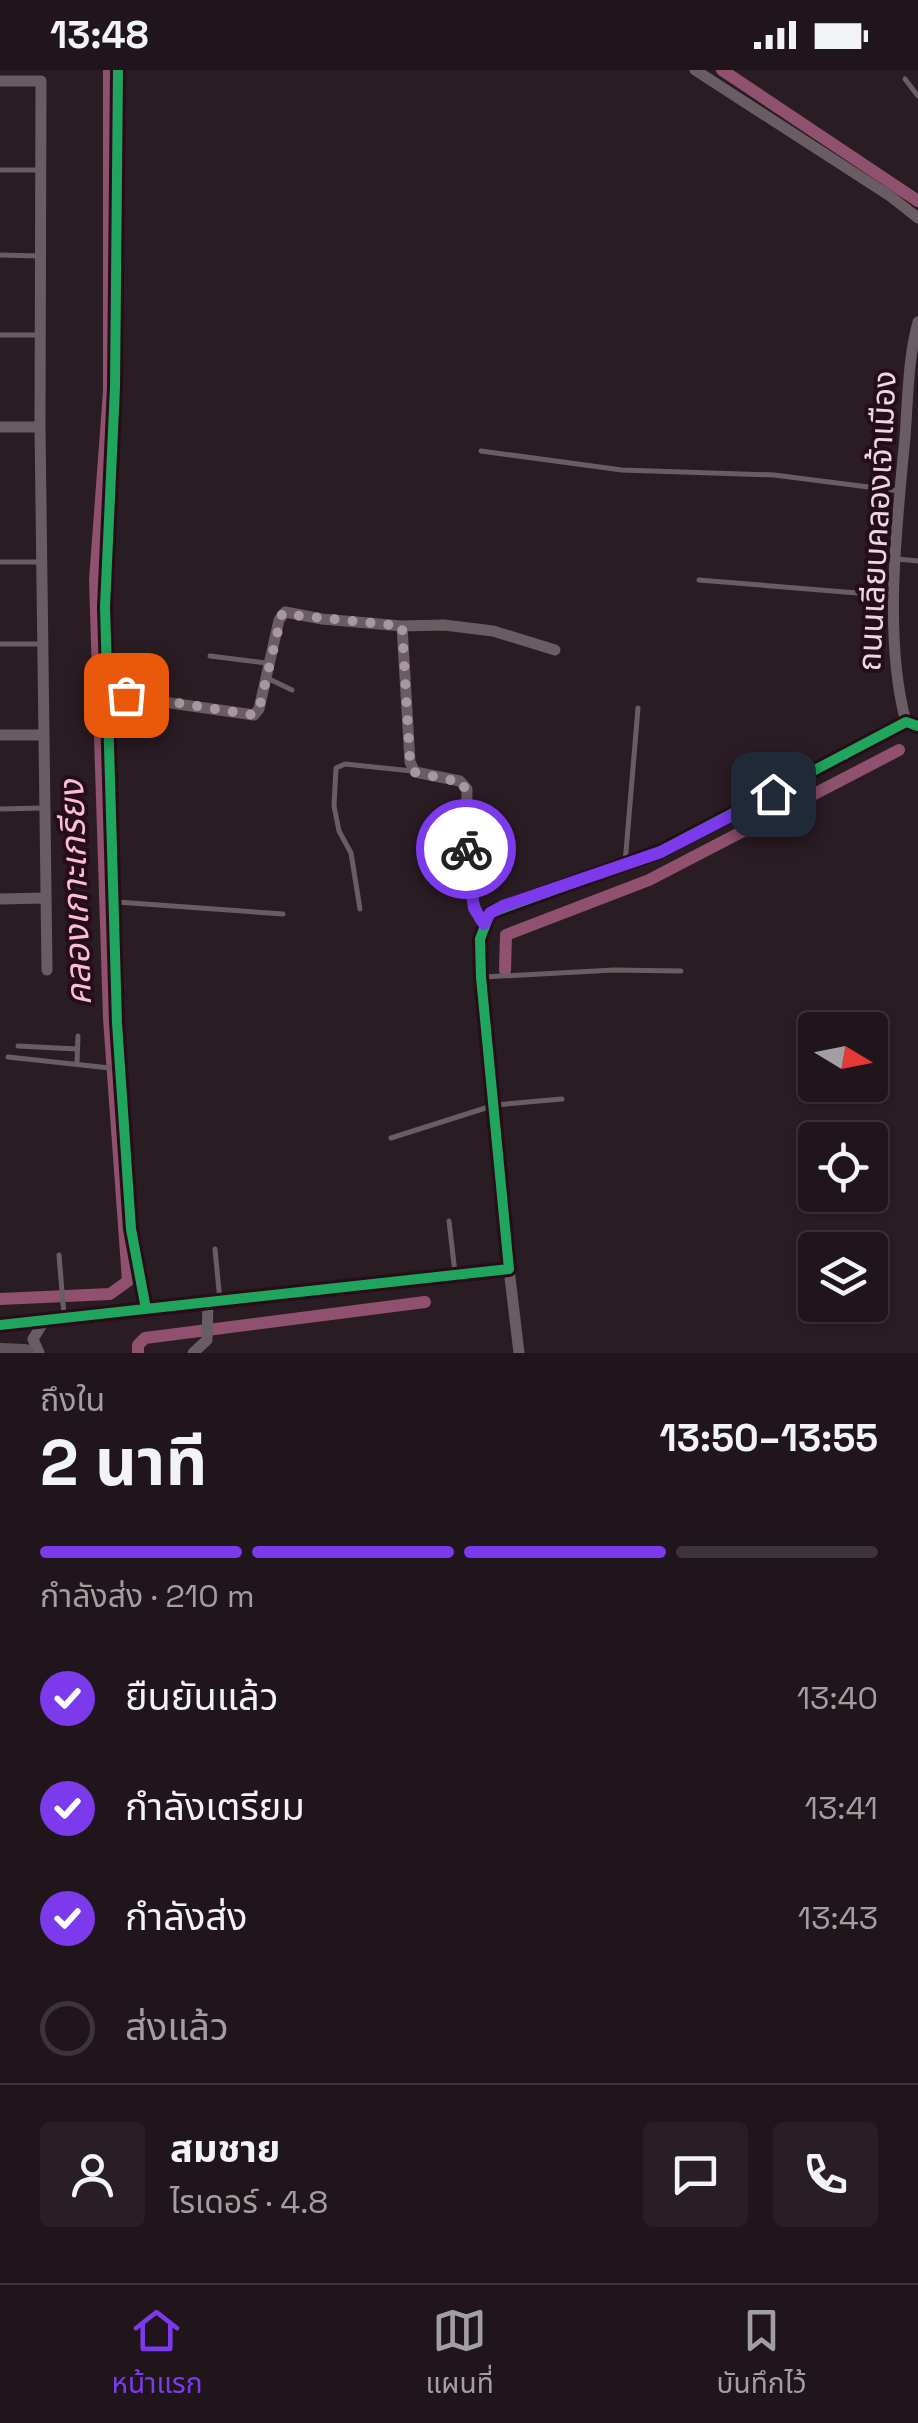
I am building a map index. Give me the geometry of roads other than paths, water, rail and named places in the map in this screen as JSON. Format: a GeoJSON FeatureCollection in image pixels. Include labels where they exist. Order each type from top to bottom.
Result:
{"type":"FeatureCollection","features":[{"type":"Feature","properties":{"kind":"street"},"geometry":{"type":"LineString","coordinates":[[118,70],[115,387],[106,554],[114,1068],[131,1229],[146,1309]]}},
{"type":"Feature","properties":{"kind":"street"},"geometry":{"type":"LineString","coordinates":[[695,70],[918,218]]}},
{"type":"Feature","properties":{"kind":"street"},"geometry":{"type":"LineString","coordinates":[[0,81],[41,75],[40,427],[47,970]]}},
{"type":"Feature","properties":{"kind":"street","name":"ถนนเลียบคลองเจ้าเมือง"},"geometry":{"type":"LineString","coordinates":[[912,724],[896,675],[891,596],[918,322]]}},
{"type":"Feature","properties":{"kind":"street"},"geometry":{"type":"LineString","coordinates":[[0,427],[40,427]]}},
{"type":"Feature","properties":{"kind":"street"},"geometry":{"type":"LineString","coordinates":[[108,694],[254,715],[259,709],[278,620],[285,612],[322,620],[402,626],[444,624],[493,630],[556,650]]}},
{"type":"Feature","properties":{"kind":"street"},"geometry":{"type":"LineString","coordinates":[[402,626],[410,762],[414,772],[464,783],[466,868],[474,908],[484,924]]}},
{"type":"Feature","properties":{"kind":"street"},"geometry":{"type":"LineString","coordinates":[[519,1353],[481,978],[480,939],[490,913],[626,864],[706,830],[912,724]]}},
{"type":"Feature","properties":{"kind":"street"},"geometry":{"type":"LineString","coordinates":[[0,735],[43,735]]}},
{"type":"Feature","properties":{"kind":"street"},"geometry":{"type":"LineString","coordinates":[[0,898],[44,898]]}},
{"type":"Feature","properties":{"kind":"street"},"geometry":{"type":"LineString","coordinates":[[0,1326],[64,1314],[146,1309],[508,1269]]}},
{"type":"Feature","properties":{"kind":"street"},"geometry":{"type":"LineString","coordinates":[[193,1353],[207,1340],[214,1302]]}},
{"type":"Feature","properties":{"kind":"street"},"geometry":{"type":"LineString","coordinates":[[39,1353],[33,1339],[44,1320]]}},
{"type":"Feature","properties":{"kind":"street"},"geometry":{"type":"LineString","coordinates":[[0,1338],[14,1352]]}},
{"type":"Feature","properties":{"kind":"lane"},"geometry":{"type":"LineString","coordinates":[[904,80],[918,96]]}},
{"type":"Feature","properties":{"kind":"lane"},"geometry":{"type":"LineString","coordinates":[[0,170],[39,170]]}},
{"type":"Feature","properties":{"kind":"lane"},"geometry":{"type":"LineString","coordinates":[[0,255],[40,256]]}},
{"type":"Feature","properties":{"kind":"lane"},"geometry":{"type":"LineString","coordinates":[[0,335],[40,335]]}},
{"type":"Feature","properties":{"kind":"lane"},"geometry":{"type":"LineString","coordinates":[[480,451],[622,470],[774,475],[900,490]]}},
{"type":"Feature","properties":{"kind":"lane"},"geometry":{"type":"LineString","coordinates":[[896,559],[918,561]]}},
{"type":"Feature","properties":{"kind":"lane"},"geometry":{"type":"LineString","coordinates":[[0,562],[42,562]]}},
{"type":"Feature","properties":{"kind":"lane"},"geometry":{"type":"LineString","coordinates":[[699,580],[857,592]]}},
{"type":"Feature","properties":{"kind":"lane"},"geometry":{"type":"LineString","coordinates":[[0,644],[42,644]]}},
{"type":"Feature","properties":{"kind":"lane"},"geometry":{"type":"LineString","coordinates":[[210,656],[268,663]]}},
{"type":"Feature","properties":{"kind":"lane"},"geometry":{"type":"LineString","coordinates":[[265,677],[292,690]]}},
{"type":"Feature","properties":{"kind":"lane"},"geometry":{"type":"LineString","coordinates":[[626,864],[638,708]]}},
{"type":"Feature","properties":{"kind":"lane"},"geometry":{"type":"LineString","coordinates":[[360,908],[350,853],[339,830],[334,806],[336,768],[345,764],[414,772]]}},
{"type":"Feature","properties":{"kind":"lane"},"geometry":{"type":"LineString","coordinates":[[0,809],[43,808]]}},
{"type":"Feature","properties":{"kind":"lane"},"geometry":{"type":"LineString","coordinates":[[114,902],[283,914]]}},
{"type":"Feature","properties":{"kind":"lane"},"geometry":{"type":"LineString","coordinates":[[481,978],[614,970],[681,971]]}},
{"type":"Feature","properties":{"kind":"lane"},"geometry":{"type":"LineString","coordinates":[[76,1064],[78,1036]]}},
{"type":"Feature","properties":{"kind":"lane"},"geometry":{"type":"LineString","coordinates":[[18,1046],[77,1050]]}},
{"type":"Feature","properties":{"kind":"lane"},"geometry":{"type":"LineString","coordinates":[[8,1057],[114,1068]]}},
{"type":"Feature","properties":{"kind":"lane"},"geometry":{"type":"LineString","coordinates":[[392,1138],[495,1105],[562,1099]]}},
{"type":"Feature","properties":{"kind":"lane"},"geometry":{"type":"LineString","coordinates":[[449,1221],[455,1275]]}},
{"type":"Feature","properties":{"kind":"lane"},"geometry":{"type":"LineString","coordinates":[[214,1302],[215,1249]]}},
{"type":"Feature","properties":{"kind":"lane"},"geometry":{"type":"LineString","coordinates":[[59,1255],[64,1314]]}},
{"type":"Feature","properties":{"kind":"waterway","name":"คลองเกาะเกรียง"},"geometry":{"type":"LineString","coordinates":[[0,1299],[110,1294],[128,1281],[109,1018],[95,580],[109,391],[109,70]]}},
{"type":"Feature","properties":{"kind":"waterway"},"geometry":{"type":"LineString","coordinates":[[722,70],[918,201]]}},
{"type":"Feature","properties":{"kind":"waterway"},"geometry":{"type":"LineString","coordinates":[[505,970],[506,935],[649,880],[899,750]]}},
{"type":"Feature","properties":{"kind":"waterway"},"geometry":{"type":"LineString","coordinates":[[138,1353],[138,1345],[145,1338],[425,1302]]}}]}
